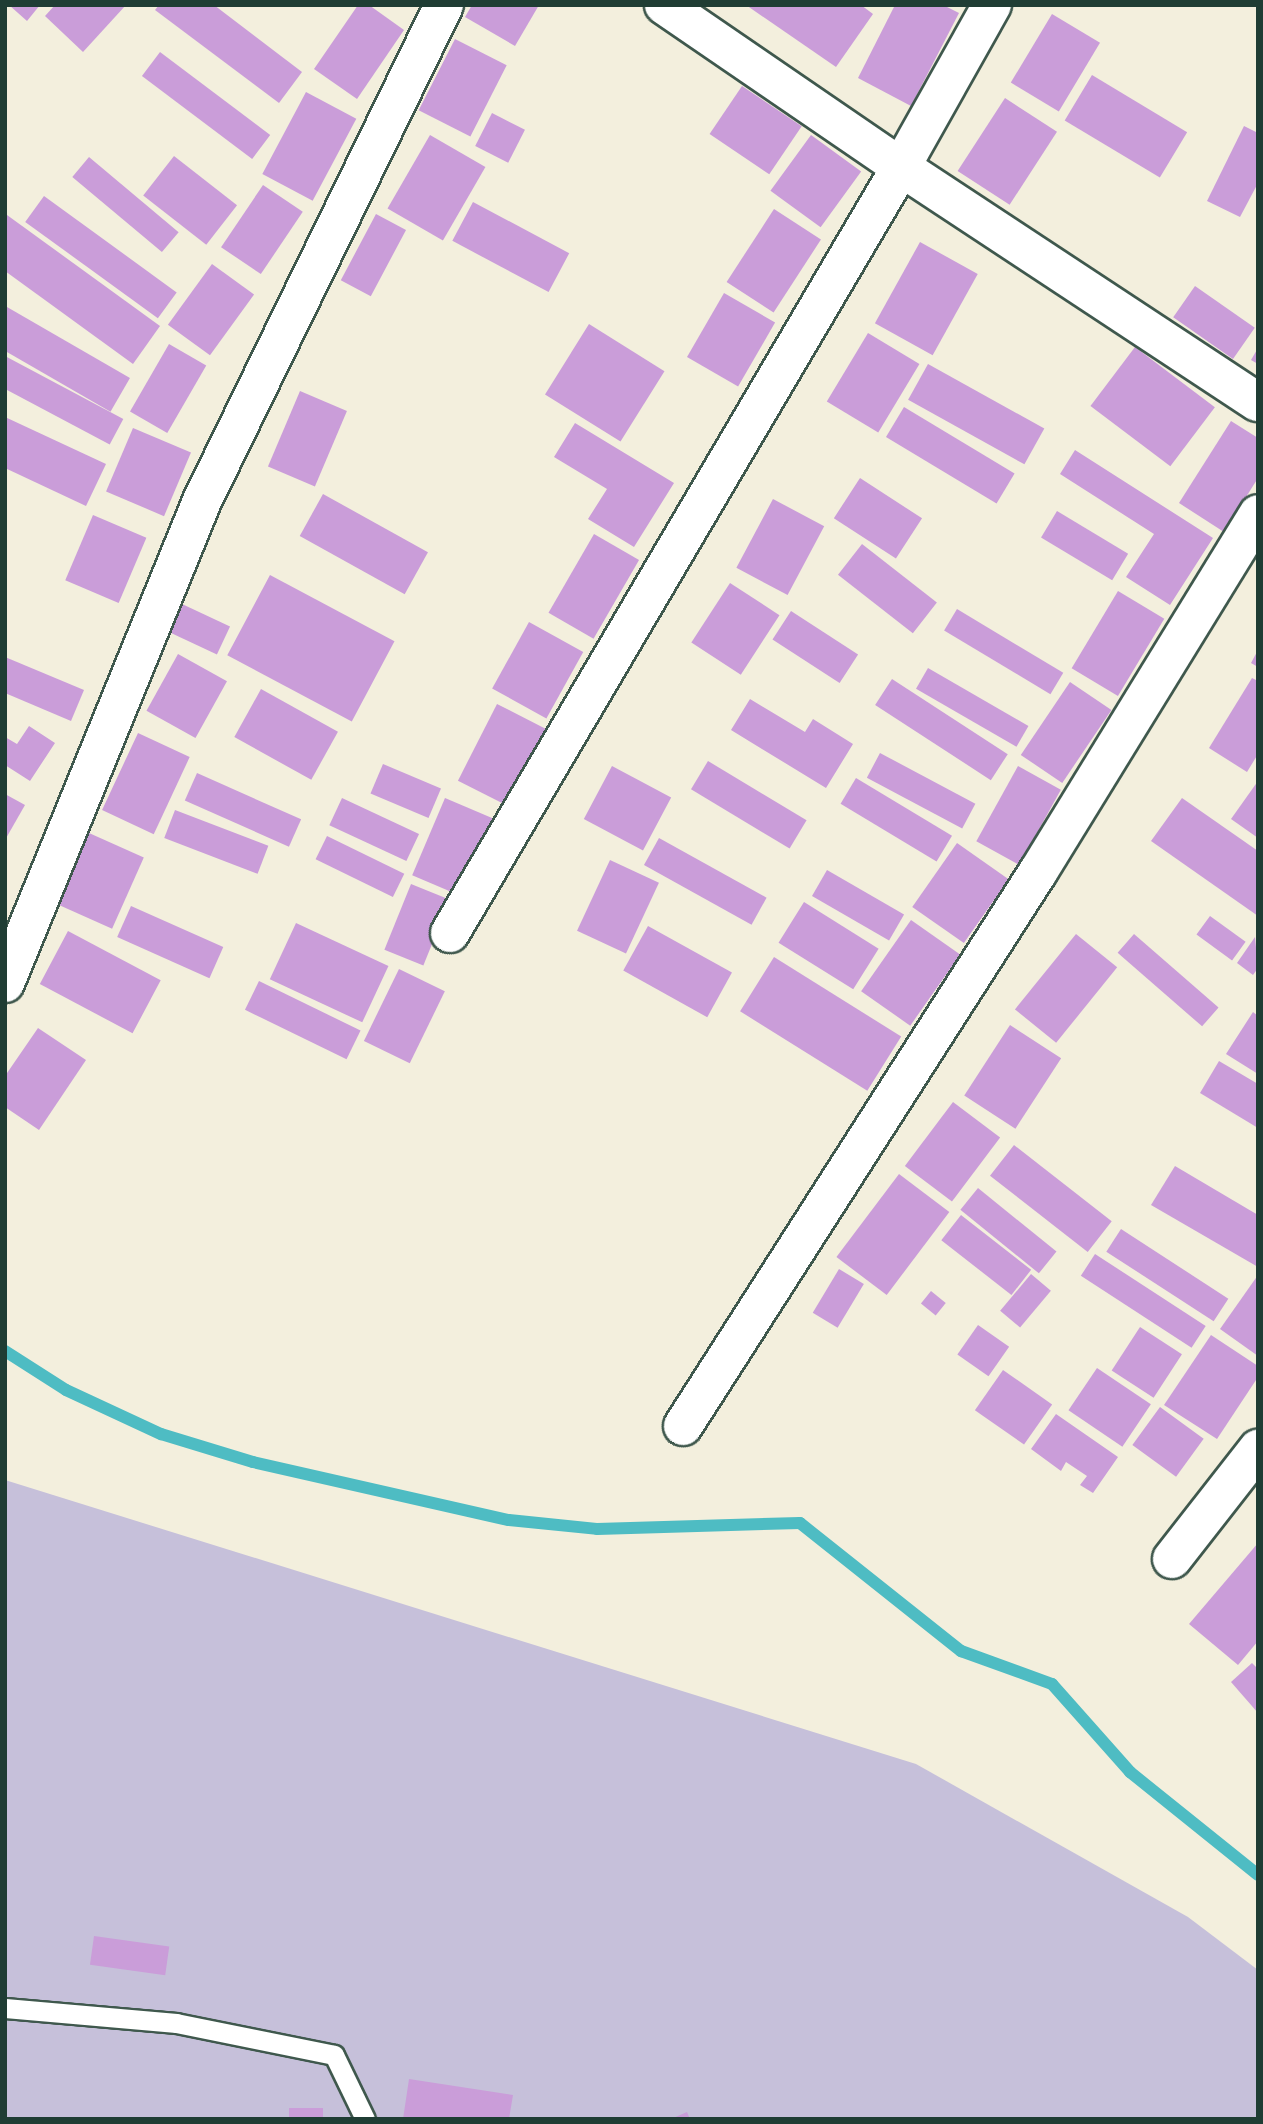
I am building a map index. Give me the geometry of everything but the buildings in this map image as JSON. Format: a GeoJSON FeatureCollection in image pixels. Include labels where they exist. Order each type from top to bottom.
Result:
{"type":"FeatureCollection","features":[{"type":"Feature","properties":{"kind":"street"},"geometry":{"type":"LineString","coordinates":[[5,983],[202,501],[444,5]]}},
{"type":"Feature","properties":{"kind":"street"},"geometry":{"type":"LineString","coordinates":[[664,5],[901,167],[1258,402]]}},
{"type":"Feature","properties":{"kind":"street"},"geometry":{"type":"LineString","coordinates":[[450,933],[901,167],[992,5]]}},
{"type":"Feature","properties":{"kind":"street"},"geometry":{"type":"LineString","coordinates":[[683,1426],[1038,872],[1258,514]]}},
{"type":"Feature","properties":{"kind":"street"},"geometry":{"type":"LineString","coordinates":[[1172,1559],[1258,1449]]}},
{"type":"Feature","properties":{"kind":"lane"},"geometry":{"type":"LineString","coordinates":[[5,2008],[176,2023],[334,2055],[365,2119]]}},
{"type":"Feature","properties":{"kind":"shaded area"},"geometry":{"type":"Polygon","coordinates":[[[5,1480],[916,1764],[1188,1917],[1258,1970],[1258,2119],[5,2119],[5,1480]]]}},
{"type":"Feature","properties":{"kind":"waterway"},"geometry":{"type":"LineString","coordinates":[[5,1351],[66,1390],[161,1434],[253,1462],[509,1520],[597,1529],[800,1523],[961,1651],[1052,1684],[1130,1772],[1258,1875]]}}]}
